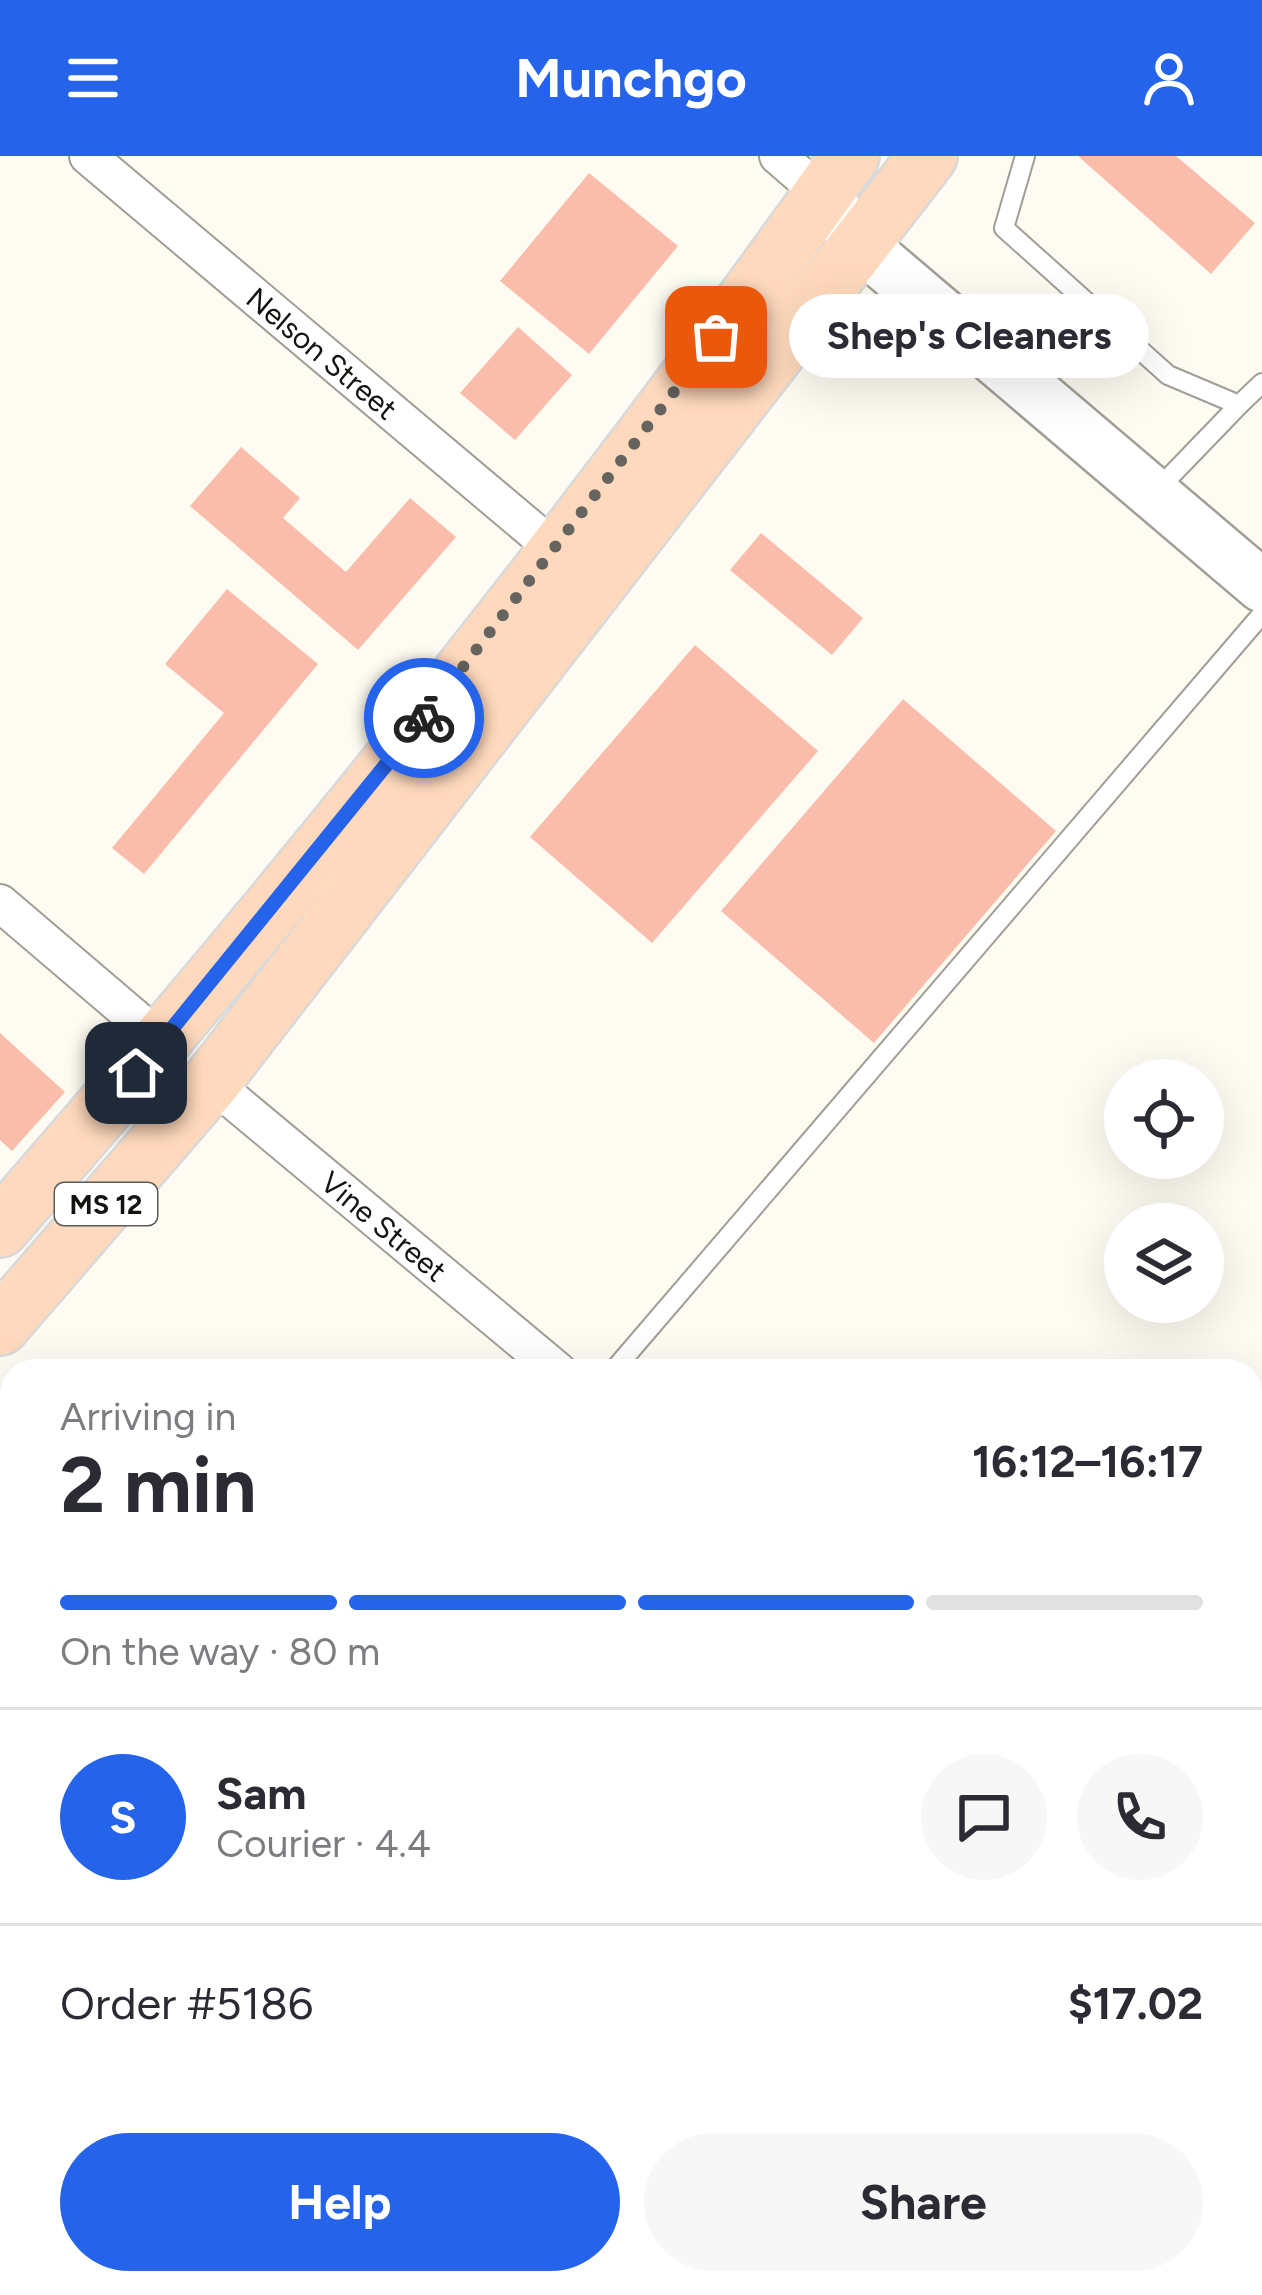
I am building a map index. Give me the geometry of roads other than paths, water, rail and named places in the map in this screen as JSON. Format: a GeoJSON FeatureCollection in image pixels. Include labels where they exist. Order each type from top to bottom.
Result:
{"type":"FeatureCollection","features":[{"type":"Feature","properties":{"kind":"main road","name":"MS 12"},"geometry":{"type":"LineString","coordinates":[[0,1326],[211,1082],[928,156]]}},
{"type":"Feature","properties":{"kind":"main road","name":"MS 12"},"geometry":{"type":"LineString","coordinates":[[0,1228],[163,1042],[556,551],[836,175]]}},
{"type":"Feature","properties":{"kind":"main road"},"geometry":{"type":"LineString","coordinates":[[836,175],[862,246],[1262,586]]}},
{"type":"Feature","properties":{"kind":"street","name":"Nelson Street"},"geometry":{"type":"LineString","coordinates":[[88,156],[556,551]]}},
{"type":"Feature","properties":{"kind":"street"},"geometry":{"type":"LineString","coordinates":[[778,156],[836,175]]}},
{"type":"Feature","properties":{"kind":"street"},"geometry":{"type":"LineString","coordinates":[[0,903],[163,1042]]}},
{"type":"Feature","properties":{"kind":"street","name":"Vine Street"},"geometry":{"type":"LineString","coordinates":[[211,1082],[544,1359]]}},
{"type":"Feature","properties":{"kind":"lane"},"geometry":{"type":"LineString","coordinates":[[1020,158],[1004,228],[1168,375],[1239,405]]}},
{"type":"Feature","properties":{"kind":"lane"},"geometry":{"type":"LineString","coordinates":[[1153,494],[1262,383]]}},
{"type":"Feature","properties":{"kind":"lane"},"geometry":{"type":"LineString","coordinates":[[623,1359],[1262,614]]}},
{"type":"Feature","properties":{"kind":"place","name":"Shep's Cleaners"},"geometry":{"type":"Point","coordinates":[716,337]}}]}
